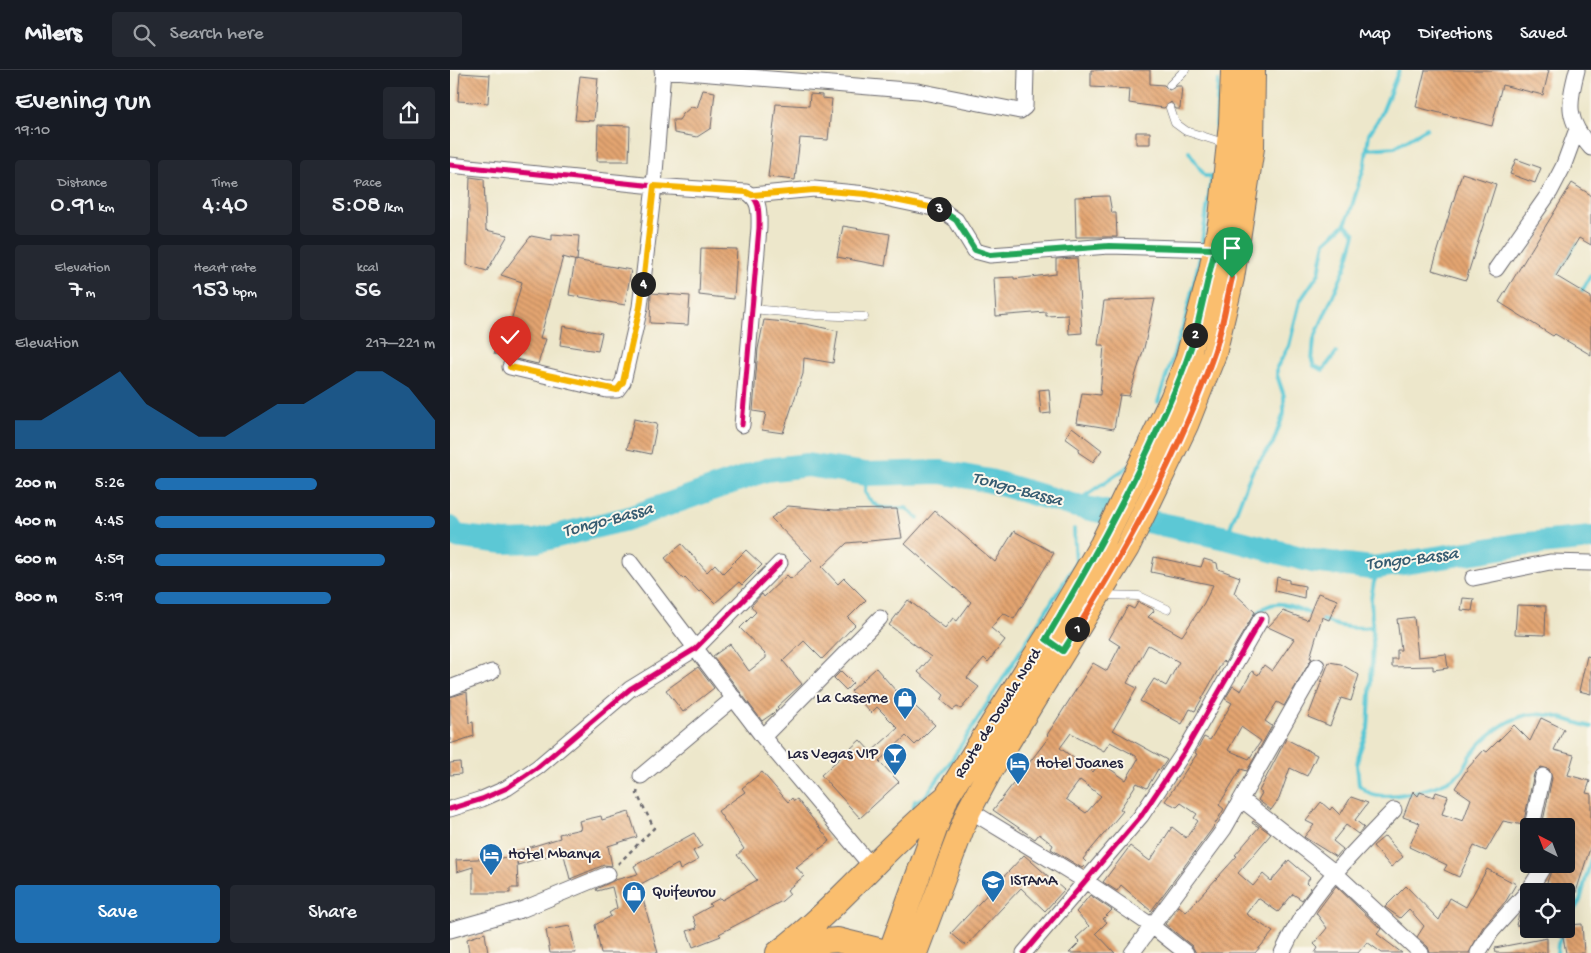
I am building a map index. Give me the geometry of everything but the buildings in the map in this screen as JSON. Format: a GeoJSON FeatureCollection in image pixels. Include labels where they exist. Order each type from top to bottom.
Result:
{"type":"FeatureCollection","features":[{"type":"Feature","properties":{"kind":"main road","name":"Route de Douala Nord"},"geometry":{"type":"LineString","coordinates":[[947,796],[1054,645],[1129,491],[1172,399],[1187,361],[1200,318],[1215,249],[1229,144],[1233,70]]}},
{"type":"Feature","properties":{"kind":"main road"},"geometry":{"type":"LineString","coordinates":[[915,953],[969,810],[1054,645],[1097,595],[1127,548],[1186,425],[1214,354],[1232,278],[1252,148],[1253,70]]}},
{"type":"Feature","properties":{"kind":"main road"},"geometry":{"type":"LineString","coordinates":[[784,949],[872,867],[920,818],[947,796]]}},
{"type":"Feature","properties":{"kind":"main road"},"geometry":{"type":"LineString","coordinates":[[784,949],[837,940],[890,953],[947,796]]}},
{"type":"Feature","properties":{"kind":"street"},"geometry":{"type":"LineString","coordinates":[[510,367],[617,390],[623,382],[640,307],[654,186],[663,70],[918,91],[1020,111],[1025,107],[1026,70]]}},
{"type":"Feature","properties":{"kind":"street"},"geometry":{"type":"LineString","coordinates":[[1577,70],[1569,99],[1577,129],[1591,148]]}},
{"type":"Feature","properties":{"kind":"street"},"geometry":{"type":"LineString","coordinates":[[1496,269],[1550,192],[1563,168],[1577,129]]}},
{"type":"Feature","properties":{"kind":"street"},"geometry":{"type":"LineString","coordinates":[[450,165],[654,186],[746,192],[752,195],[759,206],[760,228],[742,425]]}},
{"type":"Feature","properties":{"kind":"street"},"geometry":{"type":"LineString","coordinates":[[752,195],[814,190],[866,194],[942,210],[956,220],[975,250],[990,255],[1109,246],[1215,249]]}},
{"type":"Feature","properties":{"kind":"street"},"geometry":{"type":"LineString","coordinates":[[630,562],[763,737],[872,867]]}},
{"type":"Feature","properties":{"kind":"street"},"geometry":{"type":"LineString","coordinates":[[1473,578],[1550,562],[1591,563]]}},
{"type":"Feature","properties":{"kind":"street"},"geometry":{"type":"LineString","coordinates":[[450,809],[482,800],[507,788],[538,767],[636,684],[695,649],[780,563]]}},
{"type":"Feature","properties":{"kind":"street"},"geometry":{"type":"LineString","coordinates":[[763,737],[880,618]]}},
{"type":"Feature","properties":{"kind":"street"},"geometry":{"type":"LineString","coordinates":[[1024,953],[1087,882],[1141,816],[1165,782],[1260,619]]}},
{"type":"Feature","properties":{"kind":"street"},"geometry":{"type":"LineString","coordinates":[[1132,953],[1207,854],[1241,799],[1317,666]]}},
{"type":"Feature","properties":{"kind":"street"},"geometry":{"type":"LineString","coordinates":[[450,688],[492,672]]}},
{"type":"Feature","properties":{"kind":"street"},"geometry":{"type":"LineString","coordinates":[[641,776],[734,698]]}},
{"type":"Feature","properties":{"kind":"street"},"geometry":{"type":"LineString","coordinates":[[1534,818],[1543,776]]}},
{"type":"Feature","properties":{"kind":"street"},"geometry":{"type":"LineString","coordinates":[[1241,799],[1334,872],[1421,953]]}},
{"type":"Feature","properties":{"kind":"street"},"geometry":{"type":"LineString","coordinates":[[969,810],[1087,882],[1152,926],[1186,953]]}},
{"type":"Feature","properties":{"kind":"street"},"geometry":{"type":"LineString","coordinates":[[1282,953],[1306,906],[1334,872],[1394,810]]}},
{"type":"Feature","properties":{"kind":"street"},"geometry":{"type":"LineString","coordinates":[[1478,953],[1491,932],[1529,890],[1539,873]]}},
{"type":"Feature","properties":{"kind":"street"},"geometry":{"type":"LineString","coordinates":[[450,930],[521,910],[608,874]]}},
{"type":"Feature","properties":{"kind":"lane"},"geometry":{"type":"LineString","coordinates":[[1170,85],[1185,70]]}},
{"type":"Feature","properties":{"kind":"lane"},"geometry":{"type":"LineString","coordinates":[[1170,108],[1175,123],[1186,131],[1229,144]]}},
{"type":"Feature","properties":{"kind":"lane"},"geometry":{"type":"LineString","coordinates":[[752,309],[864,317]]}},
{"type":"Feature","properties":{"kind":"lane"},"geometry":{"type":"LineString","coordinates":[[1097,595],[1139,596],[1167,609]]}},
{"type":"Feature","properties":{"kind":"path"},"geometry":{"type":"LineString","coordinates":[[608,874],[654,828],[637,794]]}},
{"type":"Feature","properties":{"kind":"waterway"},"geometry":{"type":"LineString","coordinates":[[1226,538],[1254,468],[1273,443],[1284,413],[1284,396],[1277,375],[1277,367],[1289,346],[1300,301],[1319,273],[1325,242],[1345,224],[1365,164],[1369,134],[1381,115],[1399,70]]}},
{"type":"Feature","properties":{"kind":"waterway"},"geometry":{"type":"LineString","coordinates":[[1216,135],[1218,81]]}},
{"type":"Feature","properties":{"kind":"waterway"},"geometry":{"type":"LineString","coordinates":[[1367,149],[1395,147],[1427,128]]}},
{"type":"Feature","properties":{"kind":"waterway"},"geometry":{"type":"LineString","coordinates":[[1189,152],[1205,176],[1212,176],[1202,242]]}},
{"type":"Feature","properties":{"kind":"waterway"},"geometry":{"type":"LineString","coordinates":[[1336,353],[1323,370],[1314,366],[1312,361],[1314,339],[1346,266],[1355,234],[1345,224]]}},
{"type":"Feature","properties":{"kind":"waterway"},"geometry":{"type":"LineString","coordinates":[[1557,273],[1576,243]]}},
{"type":"Feature","properties":{"kind":"waterway"},"geometry":{"type":"LineString","coordinates":[[1158,402],[1185,320],[1201,253]]}},
{"type":"Feature","properties":{"kind":"waterway"},"geometry":{"type":"LineString","coordinates":[[1580,294],[1591,275]]}},
{"type":"Feature","properties":{"kind":"waterway","name":"Tongo-Bassa"},"geometry":{"type":"LineString","coordinates":[[450,528],[455,536],[504,542],[536,541],[626,519],[766,470],[807,465],[866,474],[941,472],[990,481],[1072,505],[1226,538],[1312,561],[1372,568],[1518,545],[1591,538]]}},
{"type":"Feature","properties":{"kind":"waterway"},"geometry":{"type":"LineString","coordinates":[[1072,505],[1129,466]]}},
{"type":"Feature","properties":{"kind":"waterway"},"geometry":{"type":"LineString","coordinates":[[866,474],[865,492],[869,499],[882,508],[906,508],[918,518]]}},
{"type":"Feature","properties":{"kind":"waterway"},"geometry":{"type":"LineString","coordinates":[[912,814],[915,801],[924,798],[951,761],[1076,563],[1074,529]]}},
{"type":"Feature","properties":{"kind":"waterway"},"geometry":{"type":"LineString","coordinates":[[1380,568],[1374,582],[1371,598],[1373,644],[1368,729],[1359,753],[1357,765],[1359,785],[1366,791],[1380,796],[1392,796],[1419,791],[1445,782],[1462,771],[1472,754],[1483,741],[1503,725],[1519,717],[1543,714],[1591,727]]}},
{"type":"Feature","properties":{"kind":"waterway"},"geometry":{"type":"LineString","coordinates":[[1256,616],[1264,608],[1273,604],[1283,604],[1293,606],[1333,624],[1357,628],[1372,627]]}},
{"type":"Feature","properties":{"kind":"waterway"},"geometry":{"type":"LineString","coordinates":[[1575,909],[1580,901],[1591,859]]}},
{"type":"Feature","properties":{"kind":"waterway"},"geometry":{"type":"LineString","coordinates":[[1557,953],[1560,938]]}},
{"type":"Feature","properties":{"kind":"cycle path"},"geometry":{"type":"LineString","coordinates":[[450,165],[654,186],[746,192],[751,195],[758,207],[759,228],[742,425]]}},
{"type":"Feature","properties":{"kind":"cycle path"},"geometry":{"type":"LineString","coordinates":[[752,195],[814,189],[866,194],[942,210],[956,220],[975,251],[990,255],[1109,246],[1215,249]]}},
{"type":"Feature","properties":{"kind":"cycle path"},"geometry":{"type":"LineString","coordinates":[[450,809],[482,799],[507,788],[538,767],[630,689],[695,649],[780,563]]}},
{"type":"Feature","properties":{"kind":"cycle path"},"geometry":{"type":"LineString","coordinates":[[1024,953],[1141,816],[1186,749],[1261,619]]}},
{"type":"Feature","properties":{"kind":"place","name":"La Caserne"},"geometry":{"type":"Point","coordinates":[905,720]}},
{"type":"Feature","properties":{"kind":"place","name":"Las Vegas VIP"},"geometry":{"type":"Point","coordinates":[895,776]}},
{"type":"Feature","properties":{"kind":"place","name":"Hotel Joanes"},"geometry":{"type":"Point","coordinates":[1018,785]}},
{"type":"Feature","properties":{"kind":"place","name":"Hotel Mbanya"},"geometry":{"type":"Point","coordinates":[491,876]}},
{"type":"Feature","properties":{"kind":"place","name":"ISTAMA"},"geometry":{"type":"Point","coordinates":[993,903]}},
{"type":"Feature","properties":{"kind":"place","name":"Quifeurou"},"geometry":{"type":"Point","coordinates":[634,914]}},
{"type":"Feature","properties":{"kind":"route"},"geometry":{"type":"LineString","coordinates":[[510,367],[607,390],[617,390],[623,382],[640,307],[654,186],[746,192],[752,195],[814,190],[866,194],[942,210],[956,220],[975,250],[990,255],[1109,246],[1215,249],[1200,318],[1187,361],[1172,399],[1102,544],[1046,639],[1063,651],[1127,548],[1186,425],[1214,354],[1232,278]]}}]}
